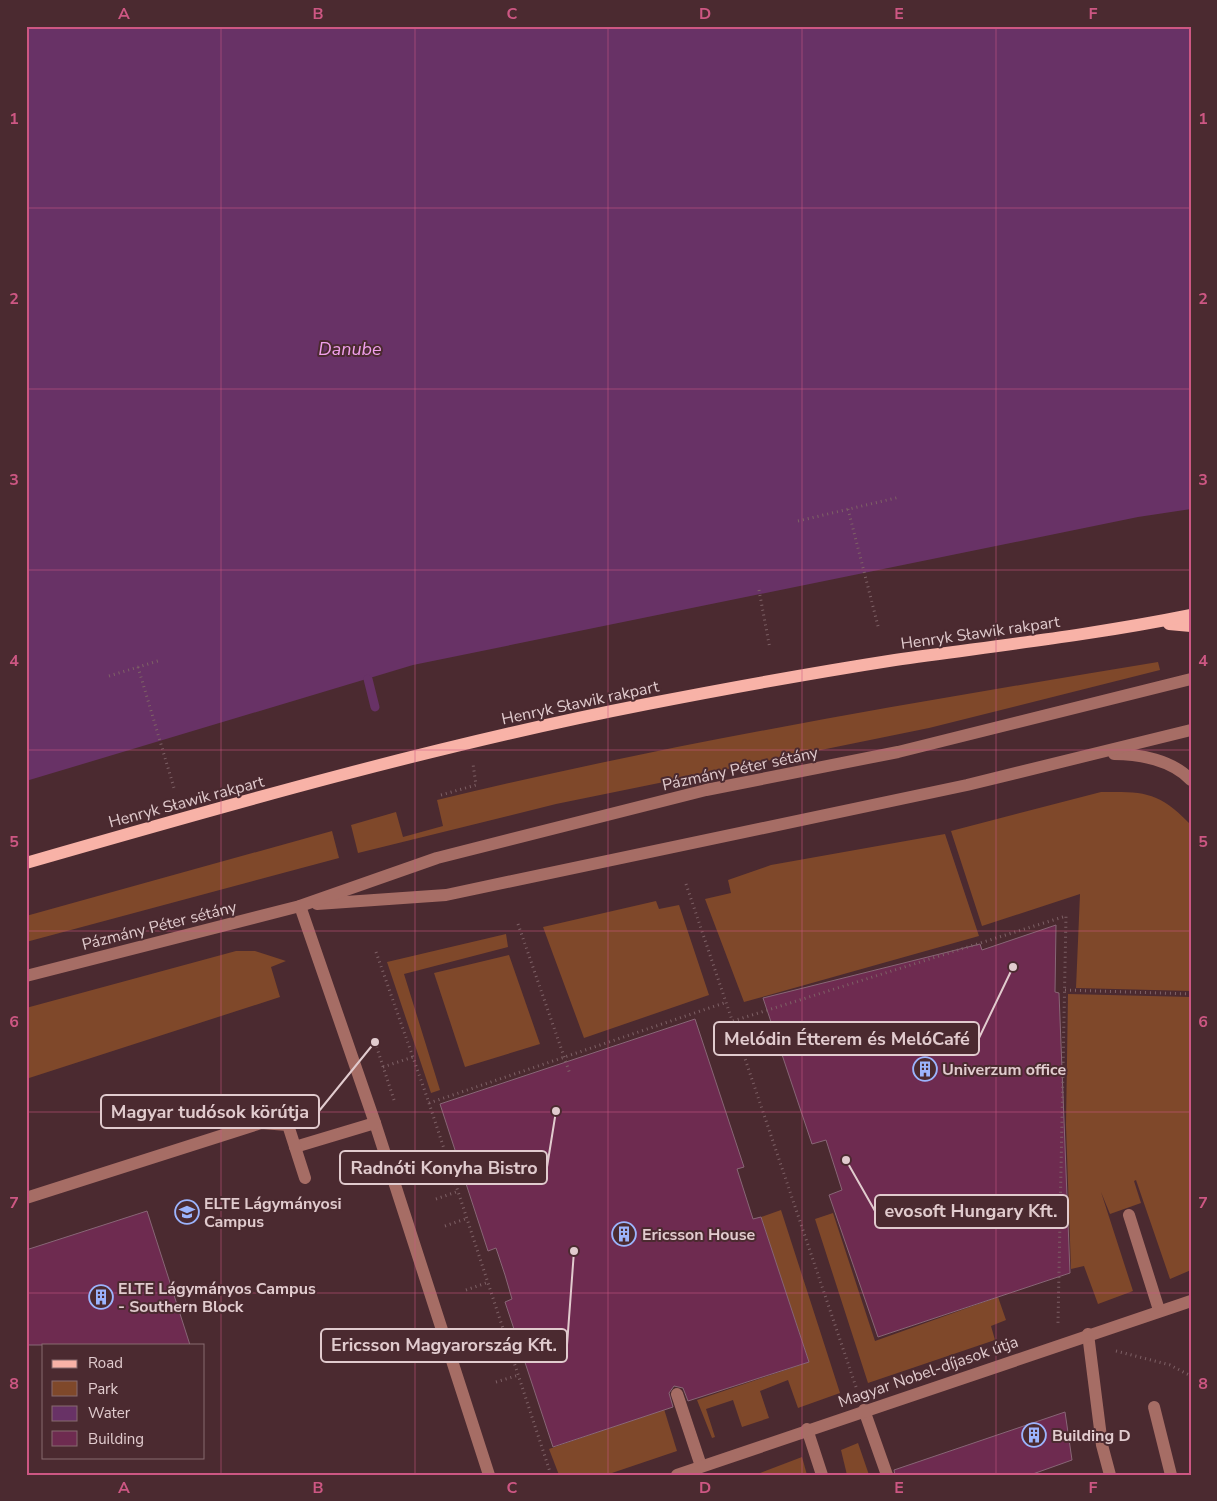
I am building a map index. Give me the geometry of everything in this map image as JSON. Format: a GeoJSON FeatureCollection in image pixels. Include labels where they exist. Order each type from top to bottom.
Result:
{"type":"FeatureCollection","features":[{"type":"Feature","properties":{"kind":"main road","name":"Henryk Sławik rakpart"},"geometry":{"type":"LineString","coordinates":[[26,863],[194,815],[385,765],[513,733],[647,704],[892,661],[1151,623],[1191,615]]}},
{"type":"Feature","properties":{"kind":"main road","name":"Henryk Sławik rakpart"},"geometry":{"type":"LineString","coordinates":[[1151,623],[1191,626]]}},
{"type":"Feature","properties":{"kind":"street","name":"Pázmány Péter sétány"},"geometry":{"type":"LineString","coordinates":[[26,976],[300,906],[438,858],[706,790],[898,752],[1191,679]]}},
{"type":"Feature","properties":{"kind":"street","name":"Pázmány Péter sétány"},"geometry":{"type":"LineString","coordinates":[[300,906],[446,895],[967,785],[1191,730]]}},
{"type":"Feature","properties":{"kind":"street"},"geometry":{"type":"LineString","coordinates":[[1094,753],[1133,754],[1156,759],[1176,769],[1191,780]]}},
{"type":"Feature","properties":{"kind":"street"},"geometry":{"type":"LineString","coordinates":[[300,906],[375,1123],[489,1475]]}},
{"type":"Feature","properties":{"kind":"street"},"geometry":{"type":"LineString","coordinates":[[26,1198],[261,1123],[288,1125],[305,1178]]}},
{"type":"Feature","properties":{"kind":"street"},"geometry":{"type":"LineString","coordinates":[[295,1147],[375,1123]]}},
{"type":"Feature","properties":{"kind":"street"},"geometry":{"type":"LineString","coordinates":[[1129,1216],[1159,1310]]}},
{"type":"Feature","properties":{"kind":"street","name":"Magyar Nobel-díjasok útja"},"geometry":{"type":"LineString","coordinates":[[677,1475],[807,1429],[1159,1310],[1191,1301]]}},
{"type":"Feature","properties":{"kind":"street"},"geometry":{"type":"LineString","coordinates":[[1088,1334],[1102,1445],[1110,1475]]}},
{"type":"Feature","properties":{"kind":"street"},"geometry":{"type":"LineString","coordinates":[[677,1394],[701,1466]]}},
{"type":"Feature","properties":{"kind":"street"},"geometry":{"type":"LineString","coordinates":[[1154,1407],[1171,1475]]}},
{"type":"Feature","properties":{"kind":"street"},"geometry":{"type":"LineString","coordinates":[[864,1410],[887,1475]]}},
{"type":"Feature","properties":{"kind":"street"},"geometry":{"type":"LineString","coordinates":[[807,1429],[822,1475]]}},
{"type":"Feature","properties":{"kind":"path"},"geometry":{"type":"LineString","coordinates":[[798,521],[900,497]]}},
{"type":"Feature","properties":{"kind":"path"},"geometry":{"type":"LineString","coordinates":[[848,509],[878,630]]}},
{"type":"Feature","properties":{"kind":"path"},"geometry":{"type":"LineString","coordinates":[[759,590],[770,649]]}},
{"type":"Feature","properties":{"kind":"path"},"geometry":{"type":"LineString","coordinates":[[109,676],[161,660]]}},
{"type":"Feature","properties":{"kind":"path"},"geometry":{"type":"LineString","coordinates":[[138,667],[174,788]]}},
{"type":"Feature","properties":{"kind":"path"},"geometry":{"type":"LineString","coordinates":[[441,795],[470,788]]}},
{"type":"Feature","properties":{"kind":"path"},"geometry":{"type":"LineString","coordinates":[[686,884],[858,1393]]}},
{"type":"Feature","properties":{"kind":"path"},"geometry":{"type":"LineString","coordinates":[[733,1021],[1066,916],[1058,1323]]}},
{"type":"Feature","properties":{"kind":"path"},"geometry":{"type":"LineString","coordinates":[[518,924],[570,1074]]}},
{"type":"Feature","properties":{"kind":"path"},"geometry":{"type":"LineString","coordinates":[[376,952],[468,1218],[551,1475]]}},
{"type":"Feature","properties":{"kind":"path"},"geometry":{"type":"LineString","coordinates":[[1065,990],[1191,994]]}},
{"type":"Feature","properties":{"kind":"path"},"geometry":{"type":"LineString","coordinates":[[429,1103],[726,1002]]}},
{"type":"Feature","properties":{"kind":"path"},"geometry":{"type":"LineString","coordinates":[[375,1042],[394,1104]]}},
{"type":"Feature","properties":{"kind":"path"},"geometry":{"type":"LineString","coordinates":[[383,1067],[413,1057]]}},
{"type":"Feature","properties":{"kind":"path"},"geometry":{"type":"LineString","coordinates":[[436,1199],[458,1191]]}},
{"type":"Feature","properties":{"kind":"path"},"geometry":{"type":"LineString","coordinates":[[445,1226],[468,1218]]}},
{"type":"Feature","properties":{"kind":"path"},"geometry":{"type":"LineString","coordinates":[[466,1290],[489,1282]]}},
{"type":"Feature","properties":{"kind":"path"},"geometry":{"type":"LineString","coordinates":[[1110,1350],[1170,1365],[1191,1376]]}},
{"type":"Feature","properties":{"kind":"path"},"geometry":{"type":"LineString","coordinates":[[496,1382],[519,1374]]}},
{"type":"Feature","properties":{"kind":"green space"},"geometry":{"type":"Polygon","coordinates":[[[1158,662],[1160,670],[929,728],[556,804],[358,853],[351,825],[396,812],[403,837],[443,826],[437,800],[526,779],[796,724],[1158,662]]]}},
{"type":"Feature","properties":{"kind":"green space"},"geometry":{"type":"Polygon","coordinates":[[[1101,792],[1140,793],[1159,799],[1178,812],[1189,823],[1191,991],[1076,988],[1080,894],[982,926],[951,831],[1101,792]]]}},
{"type":"Feature","properties":{"kind":"green space"},"geometry":{"type":"Polygon","coordinates":[[[332,831],[339,858],[26,942],[26,916],[332,831]]]}},
{"type":"Feature","properties":{"kind":"green space"},"geometry":{"type":"Polygon","coordinates":[[[945,834],[979,936],[744,1002],[705,899],[731,893],[728,880],[771,865],[945,834]]]}},
{"type":"Feature","properties":{"kind":"green space"},"geometry":{"type":"Polygon","coordinates":[[[656,901],[659,909],[679,905],[709,995],[584,1038],[543,927],[656,901]]]}},
{"type":"Feature","properties":{"kind":"green space"},"geometry":{"type":"Polygon","coordinates":[[[506,934],[508,947],[404,974],[440,1090],[431,1093],[387,962],[506,934]]]}},
{"type":"Feature","properties":{"kind":"green space"},"geometry":{"type":"Polygon","coordinates":[[[236,951],[255,951],[286,961],[271,967],[280,997],[26,1079],[26,1008],[236,951]]]}},
{"type":"Feature","properties":{"kind":"green space"},"geometry":{"type":"Polygon","coordinates":[[[509,955],[540,1044],[465,1067],[434,973],[509,955]]]}},
{"type":"Feature","properties":{"kind":"green space"},"geometry":{"type":"Polygon","coordinates":[[[1068,994],[1191,997],[1191,1270],[1170,1279],[1136,1180],[1134,1181],[1141,1203],[1110,1214],[1101,1192],[1133,1291],[1098,1304],[1084,1266],[1071,1269],[1066,1125],[1068,994]]]}},
{"type":"Feature","properties":{"kind":"green space"},"geometry":{"type":"Polygon","coordinates":[[[781,1210],[840,1393],[798,1408],[788,1380],[760,1391],[769,1418],[742,1427],[733,1400],[706,1409],[715,1437],[712,1438],[697,1400],[809,1362],[761,1217],[781,1210]]]}},
{"type":"Feature","properties":{"kind":"green space"},"geometry":{"type":"Polygon","coordinates":[[[833,1213],[875,1341],[998,1297],[1006,1320],[991,1326],[995,1340],[868,1383],[815,1219],[833,1213]]]}},
{"type":"Feature","properties":{"kind":"green space"},"geometry":{"type":"Polygon","coordinates":[[[664,1409],[677,1451],[606,1475],[559,1475],[549,1449],[664,1409]]]}},
{"type":"Feature","properties":{"kind":"green space"},"geometry":{"type":"Polygon","coordinates":[[[858,1443],[869,1475],[847,1475],[841,1450],[858,1443]]]}},
{"type":"Feature","properties":{"kind":"green space"},"geometry":{"type":"Polygon","coordinates":[[[802,1457],[807,1475],[755,1475],[802,1457]]]}},
{"type":"Feature","properties":{"kind":"water","name":"Danube"},"geometry":{"type":"Polygon","coordinates":[[[26,26],[1191,26],[1191,509],[1138,517],[413,665],[26,781],[26,26]]]}},
{"type":"Feature","properties":{"kind":"building","name":"Univerzum office"},"geometry":{"type":"Polygon","coordinates":[[[1056,925],[1055,992],[1059,993],[1070,1273],[878,1337],[829,1195],[842,1190],[826,1140],[812,1144],[763,998],[980,944],[982,950],[1056,925]]]}},
{"type":"Feature","properties":{"kind":"building","name":"Ericsson House"},"geometry":{"type":"Polygon","coordinates":[[[695,1019],[744,1167],[737,1169],[753,1219],[761,1217],[809,1362],[688,1401],[683,1388],[674,1386],[669,1393],[673,1407],[553,1447],[505,1302],[512,1299],[505,1275],[496,1248],[488,1251],[440,1104],[695,1019]]]}},
{"type":"Feature","properties":{"kind":"building","name":"ELTE Lágymányos Campus - Southern Block"},"geometry":{"type":"Polygon","coordinates":[[[147,1211],[190,1344],[26,1345],[26,1250],[147,1211]]]}},
{"type":"Feature","properties":{"kind":"building","name":"Building D"},"geometry":{"type":"Polygon","coordinates":[[[1065,1412],[1072,1460],[1030,1475],[895,1475],[894,1470],[1065,1412]]]}},
{"type":"Feature","properties":{"kind":"waterway"},"geometry":{"type":"LineString","coordinates":[[368,679],[375,707]]}},
{"type":"Feature","properties":{"kind":"place","name":"Melódin Étterem és MelóCafé"},"geometry":{"type":"Point","coordinates":[1013,967]}},
{"type":"Feature","properties":{"kind":"place","name":"Magyar tudósok körútja"},"geometry":{"type":"Point","coordinates":[375,1042]}},
{"type":"Feature","properties":{"kind":"place","name":"Univerzum office"},"geometry":{"type":"Point","coordinates":[925,1069]}},
{"type":"Feature","properties":{"kind":"place","name":"Radnóti Konyha Bistro"},"geometry":{"type":"Point","coordinates":[556,1111]}},
{"type":"Feature","properties":{"kind":"place","name":"evosoft Hungary Kft."},"geometry":{"type":"Point","coordinates":[846,1160]}},
{"type":"Feature","properties":{"kind":"place","name":"ELTE Lágymányosi Campus"},"geometry":{"type":"Point","coordinates":[187,1212]}},
{"type":"Feature","properties":{"kind":"place","name":"Ericsson House"},"geometry":{"type":"Point","coordinates":[624,1234]}},
{"type":"Feature","properties":{"kind":"place","name":"Ericsson Magyarország Kft."},"geometry":{"type":"Point","coordinates":[574,1251]}},
{"type":"Feature","properties":{"kind":"place","name":"ELTE Lágymányos Campus - Southern Block"},"geometry":{"type":"Point","coordinates":[101,1297]}},
{"type":"Feature","properties":{"kind":"place","name":"Building D"},"geometry":{"type":"Point","coordinates":[1034,1435]}}]}
